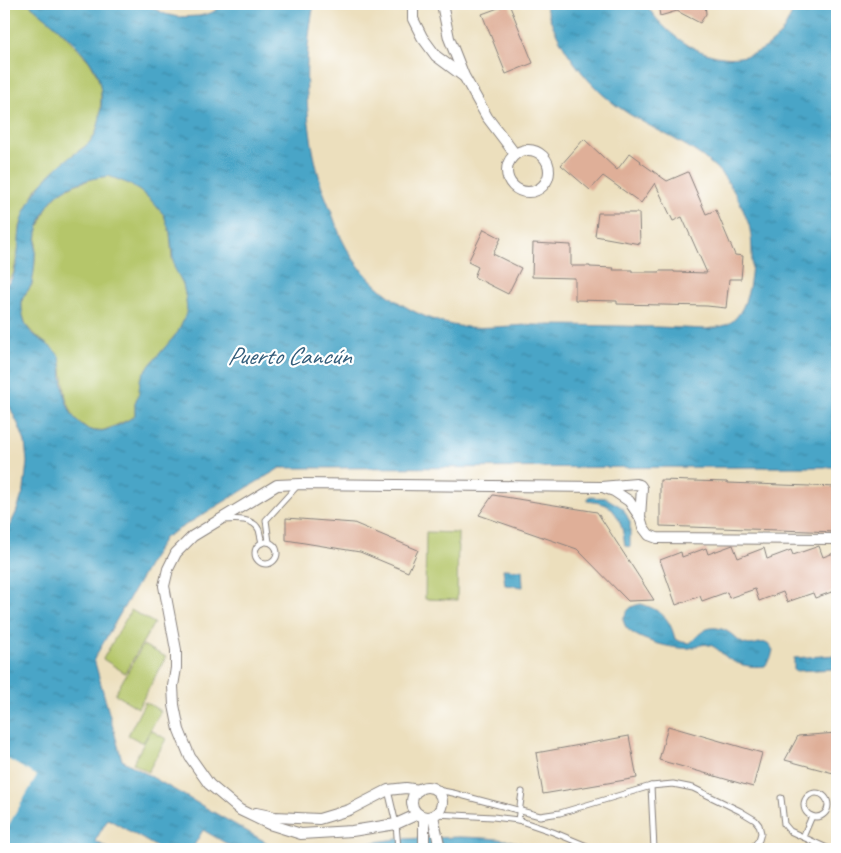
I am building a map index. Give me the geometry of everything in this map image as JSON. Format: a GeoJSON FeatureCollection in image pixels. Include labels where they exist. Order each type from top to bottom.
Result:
{"type":"FeatureCollection","features":[{"type":"Feature","properties":{"kind":"street"},"geometry":{"type":"LineString","coordinates":[[413,4],[413,19],[422,37],[436,56],[464,76]]}},
{"type":"Feature","properties":{"kind":"street"},"geometry":{"type":"LineString","coordinates":[[442,4],[449,38],[464,76],[487,117],[515,154]]}},
{"type":"Feature","properties":{"kind":"street"},"geometry":{"type":"LineString","coordinates":[[524,150],[531,150],[537,152],[547,162],[548,176],[540,188],[527,192],[520,190],[509,181],[507,168],[515,154],[524,150]]}},
{"type":"Feature","properties":{"kind":"street"},"geometry":{"type":"LineString","coordinates":[[240,810],[275,817],[318,818],[349,810],[388,790],[406,788],[432,789],[436,791],[441,800],[441,805],[428,815],[396,824],[301,834],[269,824],[240,810],[209,784],[190,757],[179,730],[174,705],[173,686],[176,650],[164,586],[168,570],[176,553],[193,536],[276,485],[601,487],[636,484],[642,488],[640,517]]}},
{"type":"Feature","properties":{"kind":"street"},"geometry":{"type":"LineString","coordinates":[[601,487],[614,491],[630,501],[640,517],[643,527],[649,535],[657,538],[837,539]]}},
{"type":"Feature","properties":{"kind":"street"},"geometry":{"type":"LineString","coordinates":[[630,501],[637,501],[642,496]]}},
{"type":"Feature","properties":{"kind":"street"},"geometry":{"type":"LineString","coordinates":[[419,790],[412,800],[413,808],[428,815],[438,835],[440,849]]}},
{"type":"Feature","properties":{"kind":"street"},"geometry":{"type":"LineString","coordinates":[[424,849],[424,833],[428,815]]}},
{"type":"Feature","properties":{"kind":"street"},"geometry":{"type":"LineString","coordinates":[[318,818],[316,827],[318,833]]}},
{"type":"Feature","properties":{"kind":"lane"},"geometry":{"type":"LineString","coordinates":[[269,542],[262,543],[257,547],[256,557],[261,562],[268,563],[274,560],[277,554],[275,547],[269,542],[266,520],[300,484]]}},
{"type":"Feature","properties":{"kind":"lane"},"geometry":{"type":"LineString","coordinates":[[219,520],[255,524],[259,530],[262,543]]}},
{"type":"Feature","properties":{"kind":"lane"},"geometry":{"type":"LineString","coordinates":[[432,789],[540,816],[560,813],[650,786],[672,784],[693,788],[733,807],[759,825],[761,833],[759,840],[753,847],[738,849]]}},
{"type":"Feature","properties":{"kind":"lane"},"geometry":{"type":"LineString","coordinates":[[650,786],[654,849]]}},
{"type":"Feature","properties":{"kind":"lane"},"geometry":{"type":"LineString","coordinates":[[388,790],[396,824],[398,849]]}},
{"type":"Feature","properties":{"kind":"lane"},"geometry":{"type":"LineString","coordinates":[[518,820],[522,792]]}},
{"type":"Feature","properties":{"kind":"lane"},"geometry":{"type":"LineString","coordinates":[[820,793],[827,798],[828,810],[819,817],[812,816],[804,807],[806,799],[812,794],[820,793]]}},
{"type":"Feature","properties":{"kind":"lane"},"geometry":{"type":"LineString","coordinates":[[782,798],[784,824],[790,831],[829,849]]}},
{"type":"Feature","properties":{"kind":"lane"},"geometry":{"type":"LineString","coordinates":[[428,815],[484,816],[518,820],[594,849]]}},
{"type":"Feature","properties":{"kind":"lane"},"geometry":{"type":"LineString","coordinates":[[803,837],[812,816]]}},
{"type":"Feature","properties":{"kind":"green space"},"geometry":{"type":"Polygon","coordinates":[[[4,4],[29,4],[57,27],[89,61],[97,75],[101,89],[100,119],[95,134],[89,143],[65,161],[37,188],[20,227],[19,247],[13,275],[7,280],[4,279],[4,4]]]}},
{"type":"Feature","properties":{"kind":"green space","name":"Puerto Cancún"},"geometry":{"type":"Polygon","coordinates":[[[109,176],[132,185],[150,199],[164,215],[170,233],[172,259],[183,284],[187,311],[178,332],[144,372],[140,380],[139,393],[135,403],[135,415],[112,427],[95,431],[88,429],[74,418],[66,398],[61,362],[52,349],[26,325],[22,312],[22,299],[32,285],[37,232],[48,205],[58,194],[74,185],[109,176]]]}},
{"type":"Feature","properties":{"kind":"green space"},"geometry":{"type":"Polygon","coordinates":[[[426,532],[458,533],[457,600],[425,599],[426,532]]]}},
{"type":"Feature","properties":{"kind":"green space"},"geometry":{"type":"Polygon","coordinates":[[[131,610],[154,623],[125,673],[103,659],[131,610]]]}},
{"type":"Feature","properties":{"kind":"green space"},"geometry":{"type":"Polygon","coordinates":[[[143,645],[166,657],[138,708],[115,694],[143,645]]]}},
{"type":"Feature","properties":{"kind":"green space"},"geometry":{"type":"Polygon","coordinates":[[[145,702],[161,711],[143,743],[128,735],[145,702]]]}},
{"type":"Feature","properties":{"kind":"green space"},"geometry":{"type":"Polygon","coordinates":[[[151,730],[166,739],[148,772],[133,763],[151,730]]]}},
{"type":"Feature","properties":{"kind":"water","name":"Puerto Cancún"},"geometry":{"type":"Polygon","coordinates":[[[29,4],[149,4],[165,14],[178,17],[199,16],[211,13],[226,4],[314,4],[308,47],[307,90],[310,134],[314,155],[322,188],[339,233],[355,261],[377,286],[391,297],[420,314],[452,325],[480,327],[528,325],[639,326],[706,329],[728,324],[737,317],[748,293],[752,249],[749,225],[742,207],[724,176],[702,156],[629,114],[601,93],[574,63],[560,41],[545,4],[646,4],[657,20],[688,45],[706,53],[725,57],[743,56],[761,50],[778,37],[796,4],[837,4],[837,467],[280,468],[164,538],[94,659],[122,760],[278,849],[236,849],[203,830],[192,849],[160,849],[108,819],[95,841],[109,849],[4,849],[4,537],[16,513],[24,489],[27,462],[25,442],[4,395],[4,285],[9,282],[15,270],[21,225],[29,204],[37,190],[52,173],[86,146],[95,135],[101,104],[99,82],[92,64],[67,36],[29,4]],[[109,176],[76,184],[64,189],[55,196],[45,211],[38,228],[32,282],[22,301],[23,315],[29,330],[56,351],[59,356],[64,392],[70,411],[78,422],[89,430],[94,431],[114,427],[135,415],[135,403],[139,393],[140,380],[144,372],[178,332],[187,311],[183,284],[174,267],[170,233],[164,215],[150,199],[132,185],[109,176]]]}},
{"type":"Feature","properties":{"kind":"water"},"geometry":{"type":"Polygon","coordinates":[[[588,497],[606,498],[623,508],[630,522],[630,547],[625,546],[621,524],[616,514],[604,504],[588,501],[588,497]]]}},
{"type":"Feature","properties":{"kind":"water"},"geometry":{"type":"Polygon","coordinates":[[[503,569],[522,570],[523,587],[505,585],[503,569]]]}},
{"type":"Feature","properties":{"kind":"water"},"geometry":{"type":"Polygon","coordinates":[[[641,604],[654,609],[664,616],[675,639],[682,642],[690,643],[705,630],[717,628],[730,633],[745,644],[766,643],[773,650],[771,658],[765,666],[755,667],[734,662],[709,645],[704,644],[683,648],[666,646],[646,640],[631,632],[625,626],[623,619],[630,608],[641,604]]]}},
{"type":"Feature","properties":{"kind":"water"},"geometry":{"type":"Polygon","coordinates":[[[835,647],[837,647],[837,677],[835,669],[794,671],[794,658],[836,655],[835,647]]]}},
{"type":"Feature","properties":{"kind":"water"},"geometry":{"type":"Polygon","coordinates":[[[490,838],[529,845],[538,849],[327,849],[397,839],[490,838]]]}},
{"type":"Feature","properties":{"kind":"pier"},"geometry":{"type":"Polygon","coordinates":[[[4,757],[37,776],[4,833],[4,757]]]}},
{"type":"Feature","properties":{"kind":"building"},"geometry":{"type":"Polygon","coordinates":[[[509,4],[533,63],[506,74],[482,14],[509,4]]]}},
{"type":"Feature","properties":{"kind":"building"},"geometry":{"type":"Polygon","coordinates":[[[658,4],[705,4],[706,14],[700,23],[677,11],[660,16],[658,4]]]}},
{"type":"Feature","properties":{"kind":"building"},"geometry":{"type":"Polygon","coordinates":[[[584,139],[617,170],[630,153],[667,181],[688,172],[706,214],[716,210],[735,255],[743,256],[741,279],[729,279],[726,308],[617,304],[617,301],[575,300],[575,278],[532,277],[533,243],[571,245],[571,266],[614,268],[613,270],[632,270],[632,272],[674,271],[707,273],[682,217],[673,221],[655,183],[641,203],[603,176],[590,190],[561,165],[584,139]]]}},
{"type":"Feature","properties":{"kind":"building"},"geometry":{"type":"Polygon","coordinates":[[[598,213],[639,213],[640,244],[595,236],[598,213]]]}},
{"type":"Feature","properties":{"kind":"building"},"geometry":{"type":"Polygon","coordinates":[[[484,229],[501,238],[493,254],[521,268],[508,294],[474,277],[478,267],[468,262],[484,229]]]}},
{"type":"Feature","properties":{"kind":"building"},"geometry":{"type":"Polygon","coordinates":[[[660,480],[837,487],[837,532],[660,526],[660,480]]]}},
{"type":"Feature","properties":{"kind":"building"},"geometry":{"type":"Polygon","coordinates":[[[493,495],[597,512],[654,600],[628,601],[577,549],[479,515],[493,495]]]}},
{"type":"Feature","properties":{"kind":"building"},"geometry":{"type":"Polygon","coordinates":[[[286,518],[354,523],[418,550],[408,572],[360,552],[286,540],[286,518]]]}},
{"type":"Feature","properties":{"kind":"building"},"geometry":{"type":"Polygon","coordinates":[[[733,545],[738,558],[764,548],[767,559],[791,550],[793,555],[819,546],[823,557],[837,552],[837,590],[815,598],[813,593],[787,602],[783,592],[759,601],[755,589],[729,598],[727,592],[702,601],[700,596],[676,605],[660,560],[681,552],[682,557],[706,548],[708,554],[733,545]]]}},
{"type":"Feature","properties":{"kind":"building"},"geometry":{"type":"Polygon","coordinates":[[[668,726],[762,753],[753,787],[659,760],[668,726]]]}},
{"type":"Feature","properties":{"kind":"building"},"geometry":{"type":"Polygon","coordinates":[[[837,733],[837,774],[785,760],[798,736],[837,733]]]}},
{"type":"Feature","properties":{"kind":"building"},"geometry":{"type":"Polygon","coordinates":[[[629,736],[637,778],[543,794],[536,753],[629,736]]]}}]}
